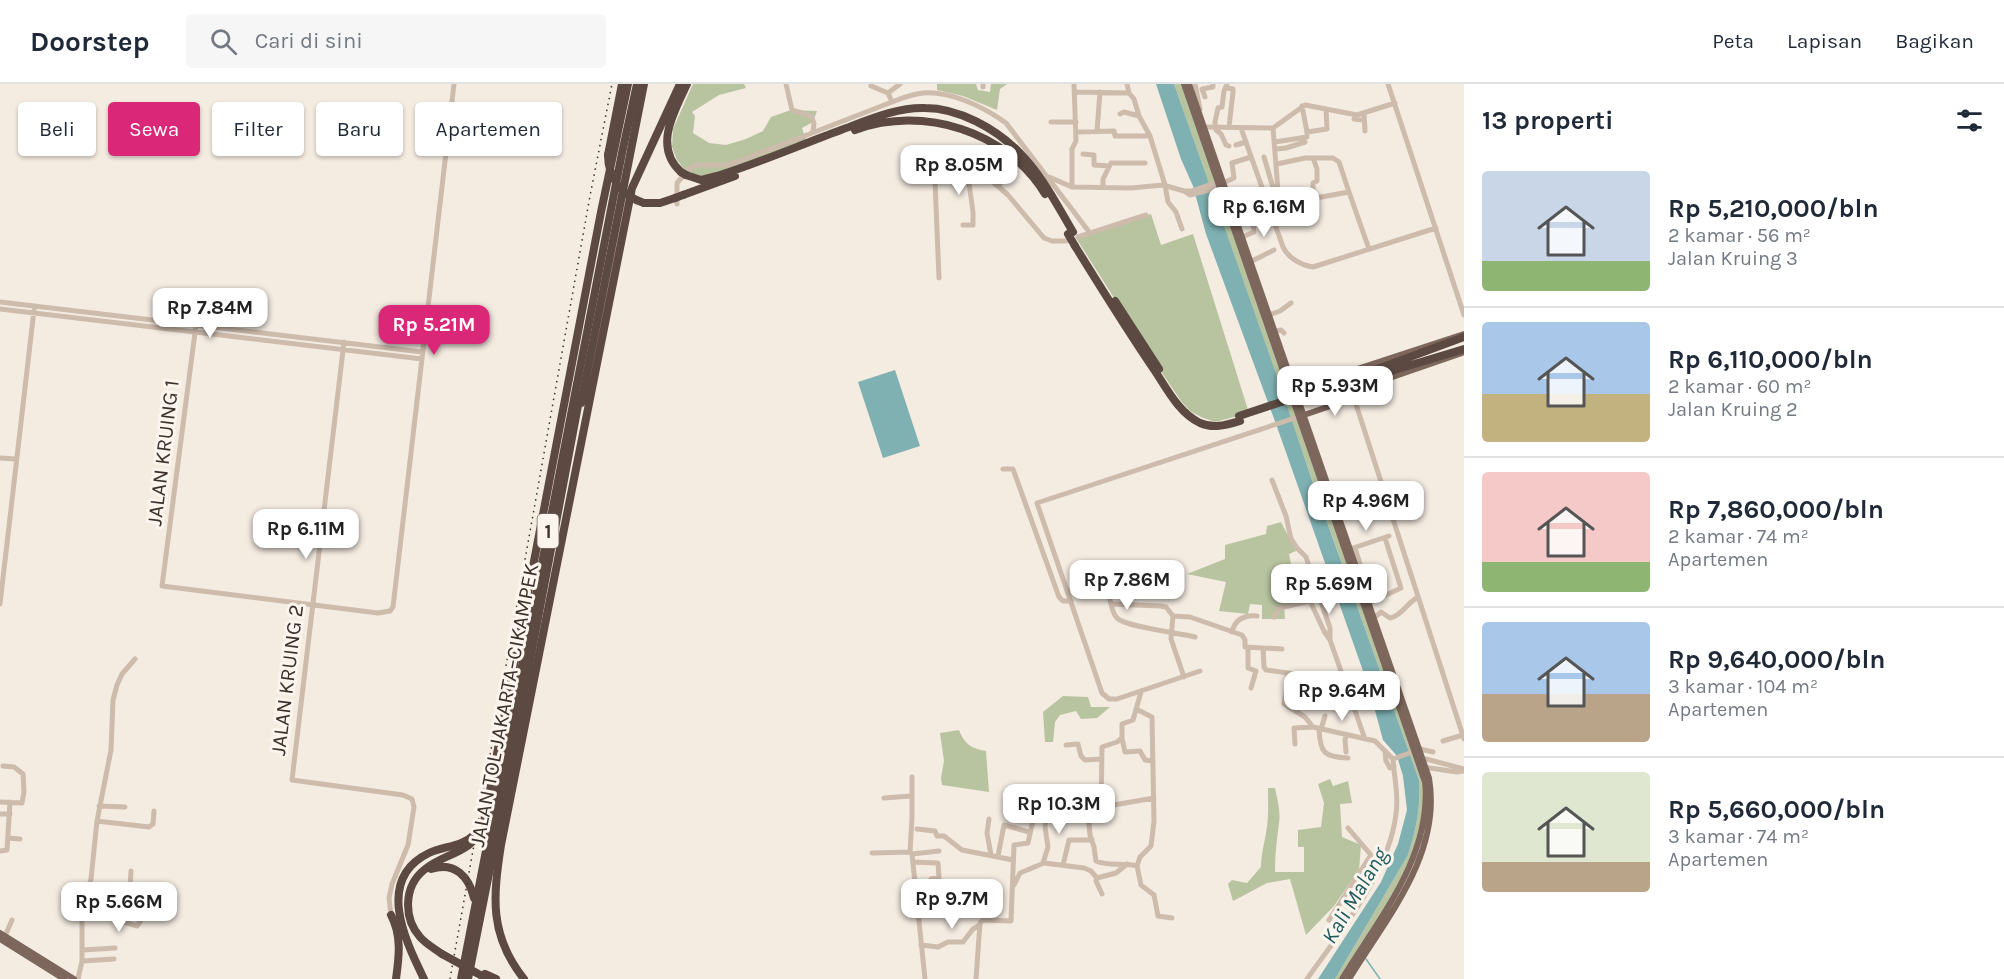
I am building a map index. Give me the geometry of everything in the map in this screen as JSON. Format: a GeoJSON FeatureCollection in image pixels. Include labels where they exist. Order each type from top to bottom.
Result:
{"type":"FeatureCollection","features":[{"type":"Feature","properties":{"kind":"highway"},"geometry":{"type":"LineString","coordinates":[[622,84],[608,155],[609,168],[617,185],[631,198],[644,203],[660,203],[678,199],[859,128],[890,121],[931,121],[971,132],[1007,153],[1033,177],[1181,401],[1190,411],[1210,422],[1239,419],[1343,383],[1354,387],[1464,351]]}},
{"type":"Feature","properties":{"kind":"highway"},"geometry":{"type":"LineString","coordinates":[[496,979],[485,977],[421,939],[414,929],[408,907],[410,891],[415,880],[424,870],[461,851],[475,840],[483,827],[486,816],[602,212],[630,84]]}},
{"type":"Feature","properties":{"kind":"highway","name":"JALAN TOL JAKARTA–CIKAMPEK"},"geometry":{"type":"LineString","coordinates":[[460,979],[630,84]]}},
{"type":"Feature","properties":{"kind":"highway","name":"1"},"geometry":{"type":"LineString","coordinates":[[460,979],[622,153],[641,84]]}},
{"type":"Feature","properties":{"kind":"highway","name":"1"},"geometry":{"type":"LineString","coordinates":[[468,979],[641,84]]}},
{"type":"Feature","properties":{"kind":"highway"},"geometry":{"type":"LineString","coordinates":[[524,979],[508,955],[496,923],[494,903],[501,845],[632,188],[680,84]]}},
{"type":"Feature","properties":{"kind":"highway"},"geometry":{"type":"LineString","coordinates":[[687,84],[674,112],[666,148],[671,160],[684,173],[701,180],[879,116],[913,108],[927,108],[959,115],[985,127],[1020,153],[1047,188],[1073,239]]}},
{"type":"Feature","properties":{"kind":"highway"},"geometry":{"type":"LineString","coordinates":[[1354,387],[1464,336]]}},
{"type":"Feature","properties":{"kind":"highway"},"geometry":{"type":"LineString","coordinates":[[423,979],[403,930],[398,907],[398,894],[402,881],[410,869],[424,856],[437,850],[459,845],[471,838],[486,816]]}},
{"type":"Feature","properties":{"kind":"highway"},"geometry":{"type":"LineString","coordinates":[[443,952],[426,939],[414,921],[411,904],[417,883],[433,868],[442,866],[454,868],[465,876],[474,898]]}},
{"type":"Feature","properties":{"kind":"highway"},"geometry":{"type":"LineString","coordinates":[[391,915],[399,944],[396,979]]}},
{"type":"Feature","properties":{"kind":"main road"},"geometry":{"type":"LineString","coordinates":[[1184,84],[1294,395],[1415,751],[1421,759],[1426,775],[1424,816],[1406,882],[1349,979]]}},
{"type":"Feature","properties":{"kind":"main road"},"geometry":{"type":"LineString","coordinates":[[1189,84],[1205,127],[1219,186]]}},
{"type":"Feature","properties":{"kind":"main road"},"geometry":{"type":"LineString","coordinates":[[1239,238],[1250,262],[1266,316]]}},
{"type":"Feature","properties":{"kind":"main road"},"geometry":{"type":"LineString","coordinates":[[1300,416],[1354,387],[1348,377],[1352,371],[1464,336]]}},
{"type":"Feature","properties":{"kind":"main road"},"geometry":{"type":"LineString","coordinates":[[1300,416],[1353,548],[1415,751]]}},
{"type":"Feature","properties":{"kind":"main road"},"geometry":{"type":"LineString","coordinates":[[1342,979],[1406,882]]}},
{"type":"Feature","properties":{"kind":"main road"},"geometry":{"type":"LineString","coordinates":[[2,936],[64,979]]}},
{"type":"Feature","properties":{"kind":"main road"},"geometry":{"type":"LineString","coordinates":[[2,936],[76,979]]}},
{"type":"Feature","properties":{"kind":"street"},"geometry":{"type":"LineString","coordinates":[[312,604],[381,613],[388,613],[393,607],[454,84]]}},
{"type":"Feature","properties":{"kind":"street"},"geometry":{"type":"LineString","coordinates":[[786,84],[791,108],[795,112],[810,116],[814,123],[813,132]]}},
{"type":"Feature","properties":{"kind":"street"},"geometry":{"type":"LineString","coordinates":[[888,93],[900,84]]}},
{"type":"Feature","properties":{"kind":"street"},"geometry":{"type":"LineString","coordinates":[[1072,187],[1072,149],[1076,141],[1074,84]]}},
{"type":"Feature","properties":{"kind":"street"},"geometry":{"type":"LineString","coordinates":[[1127,84],[1139,116],[1150,136],[1165,185],[1167,202],[1176,212],[1182,229]]}},
{"type":"Feature","properties":{"kind":"street"},"geometry":{"type":"LineString","coordinates":[[1199,87],[1213,87],[1213,84]]}},
{"type":"Feature","properties":{"kind":"street"},"geometry":{"type":"LineString","coordinates":[[1388,84],[1464,315]]}},
{"type":"Feature","properties":{"kind":"street"},"geometry":{"type":"LineString","coordinates":[[872,86],[888,93],[892,102]]}},
{"type":"Feature","properties":{"kind":"street"},"geometry":{"type":"LineString","coordinates":[[1228,148],[1215,127],[1217,110],[1222,107],[1227,86],[1233,89],[1229,128]]}},
{"type":"Feature","properties":{"kind":"street"},"geometry":{"type":"LineString","coordinates":[[1199,87],[1205,127],[1273,128],[1302,106],[1308,105],[1364,117]]}},
{"type":"Feature","properties":{"kind":"street"},"geometry":{"type":"LineString","coordinates":[[1199,87],[1205,97]]}},
{"type":"Feature","properties":{"kind":"street"},"geometry":{"type":"LineString","coordinates":[[1075,92],[1129,93]]}},
{"type":"Feature","properties":{"kind":"street"},"geometry":{"type":"LineString","coordinates":[[678,199],[678,183],[690,168],[697,165],[732,164],[910,95],[929,93],[958,99],[983,109],[996,116],[1014,131],[1047,176],[1057,185],[1090,233]]}},
{"type":"Feature","properties":{"kind":"street"},"geometry":{"type":"LineString","coordinates":[[1097,131],[1100,93]]}},
{"type":"Feature","properties":{"kind":"street"},"geometry":{"type":"LineString","coordinates":[[1354,119],[1395,103]]}},
{"type":"Feature","properties":{"kind":"street"},"geometry":{"type":"LineString","coordinates":[[1275,142],[1307,137],[1302,106]]}},
{"type":"Feature","properties":{"kind":"street"},"geometry":{"type":"LineString","coordinates":[[1307,132],[1327,129],[1326,109]]}},
{"type":"Feature","properties":{"kind":"street"},"geometry":{"type":"LineString","coordinates":[[1120,114],[1124,112],[1139,116]]}},
{"type":"Feature","properties":{"kind":"street"},"geometry":{"type":"LineString","coordinates":[[1097,115],[1105,114]]}},
{"type":"Feature","properties":{"kind":"street"},"geometry":{"type":"LineString","coordinates":[[1364,117],[1365,131]]}},
{"type":"Feature","properties":{"kind":"street"},"geometry":{"type":"LineString","coordinates":[[1051,122],[1076,122]]}},
{"type":"Feature","properties":{"kind":"street"},"geometry":{"type":"LineString","coordinates":[[1241,128],[1285,252],[1299,262],[1313,267],[1436,228]]}},
{"type":"Feature","properties":{"kind":"street"},"geometry":{"type":"LineString","coordinates":[[1273,128],[1277,164],[1276,191]]}},
{"type":"Feature","properties":{"kind":"street"},"geometry":{"type":"LineString","coordinates":[[1076,132],[1097,131],[1115,132],[1115,136],[1150,136]]}},
{"type":"Feature","properties":{"kind":"street"},"geometry":{"type":"LineString","coordinates":[[1236,145],[1246,142]]}},
{"type":"Feature","properties":{"kind":"street"},"geometry":{"type":"LineString","coordinates":[[1276,149],[1305,142]]}},
{"type":"Feature","properties":{"kind":"street"},"geometry":{"type":"LineString","coordinates":[[1083,154],[1094,155],[1094,165],[1144,163]]}},
{"type":"Feature","properties":{"kind":"street"},"geometry":{"type":"LineString","coordinates":[[1057,185],[1117,188],[1165,185],[1192,193],[1219,186],[1234,178],[1232,163],[1251,157]]}},
{"type":"Feature","properties":{"kind":"street"},"geometry":{"type":"LineString","coordinates":[[1264,157],[1276,191]]}},
{"type":"Feature","properties":{"kind":"street"},"geometry":{"type":"LineString","coordinates":[[1277,164],[1313,158],[1336,159],[1369,249]]}},
{"type":"Feature","properties":{"kind":"street"},"geometry":{"type":"LineString","coordinates":[[1313,158],[1317,173],[1317,181],[1313,183],[1313,198]]}},
{"type":"Feature","properties":{"kind":"street"},"geometry":{"type":"LineString","coordinates":[[1103,187],[1103,179],[1108,166]]}},
{"type":"Feature","properties":{"kind":"street"},"geometry":{"type":"LineString","coordinates":[[939,278],[935,181],[985,175],[1008,195],[1044,238],[1052,241],[1073,239],[1146,215]]}},
{"type":"Feature","properties":{"kind":"street"},"geometry":{"type":"LineString","coordinates":[[963,225],[973,225],[974,212],[968,176]]}},
{"type":"Feature","properties":{"kind":"street"},"geometry":{"type":"LineString","coordinates":[[1219,186],[1242,191],[1276,191],[1297,198],[1313,198],[1349,192]]}},
{"type":"Feature","properties":{"kind":"street"},"geometry":{"type":"LineString","coordinates":[[1117,188],[1117,196]]}},
{"type":"Feature","properties":{"kind":"street"},"geometry":{"type":"LineString","coordinates":[[1239,238],[1254,231],[1253,225]]}},
{"type":"Feature","properties":{"kind":"street"},"geometry":{"type":"LineString","coordinates":[[1250,262],[1274,250]]}},
{"type":"Feature","properties":{"kind":"street"},"geometry":{"type":"LineString","coordinates":[[0,302],[34,310],[195,332],[422,359]]}},
{"type":"Feature","properties":{"kind":"street"},"geometry":{"type":"LineString","coordinates":[[1266,316],[1291,303]]}},
{"type":"Feature","properties":{"kind":"street"},"geometry":{"type":"LineString","coordinates":[[0,309],[196,325],[422,352]]}},
{"type":"Feature","properties":{"kind":"street"},"geometry":{"type":"LineString","coordinates":[[0,603],[34,310]]}},
{"type":"Feature","properties":{"kind":"street","name":"JALAN KRUING 1"},"geometry":{"type":"LineString","coordinates":[[196,325],[162,586],[312,604]]}},
{"type":"Feature","properties":{"kind":"street"},"geometry":{"type":"LineString","coordinates":[[1272,332],[1281,330],[1284,333]]}},
{"type":"Feature","properties":{"kind":"street","name":"JALAN KRUING 2"},"geometry":{"type":"LineString","coordinates":[[344,342],[292,780],[403,795],[412,799],[414,807],[408,845],[392,884],[389,898],[391,915]]}},
{"type":"Feature","properties":{"kind":"street"},"geometry":{"type":"LineString","coordinates":[[1354,387],[1413,583],[1463,737],[1443,741]]}},
{"type":"Feature","properties":{"kind":"street"},"geometry":{"type":"LineString","coordinates":[[1200,671],[1113,700],[1102,693],[1037,503],[1300,416]]}},
{"type":"Feature","properties":{"kind":"street"},"geometry":{"type":"LineString","coordinates":[[0,458],[16,459]]}},
{"type":"Feature","properties":{"kind":"street"},"geometry":{"type":"LineString","coordinates":[[1003,469],[1013,469],[1059,597],[1063,601],[1071,601]]}},
{"type":"Feature","properties":{"kind":"street"},"geometry":{"type":"LineString","coordinates":[[1272,480],[1292,538],[1297,548],[1306,557],[1330,628],[1330,640]]}},
{"type":"Feature","properties":{"kind":"street"},"geometry":{"type":"LineString","coordinates":[[1353,548],[1387,537],[1401,588]]}},
{"type":"Feature","properties":{"kind":"street"},"geometry":{"type":"LineString","coordinates":[[1068,590],[1097,581],[1103,584],[1119,620],[1139,627],[1195,637]]}},
{"type":"Feature","properties":{"kind":"street"},"geometry":{"type":"LineString","coordinates":[[1371,602],[1413,583]]}},
{"type":"Feature","properties":{"kind":"street"},"geometry":{"type":"LineString","coordinates":[[1099,596],[1109,596]]}},
{"type":"Feature","properties":{"kind":"street"},"geometry":{"type":"LineString","coordinates":[[1274,616],[1280,608],[1310,601],[1320,596]]}},
{"type":"Feature","properties":{"kind":"street"},"geometry":{"type":"LineString","coordinates":[[1374,618],[1381,612],[1390,618],[1395,618],[1407,604],[1418,597]]}},
{"type":"Feature","properties":{"kind":"street"},"geometry":{"type":"LineString","coordinates":[[1310,601],[1330,640],[1365,739]]}},
{"type":"Feature","properties":{"kind":"street"},"geometry":{"type":"LineString","coordinates":[[1112,604],[1160,606],[1166,608],[1173,616],[1190,617],[1244,636],[1245,646],[1248,648],[1248,668],[1256,671],[1251,688]]}},
{"type":"Feature","properties":{"kind":"street"},"geometry":{"type":"LineString","coordinates":[[1173,616],[1171,639],[1184,677]]}},
{"type":"Feature","properties":{"kind":"street"},"geometry":{"type":"LineString","coordinates":[[1232,632],[1238,620],[1247,616],[1257,616]]}},
{"type":"Feature","properties":{"kind":"street"},"geometry":{"type":"LineString","coordinates":[[1248,648],[1282,648]]}},
{"type":"Feature","properties":{"kind":"street"},"geometry":{"type":"LineString","coordinates":[[1263,648],[1265,669],[1310,676]]}},
{"type":"Feature","properties":{"kind":"street"},"geometry":{"type":"LineString","coordinates":[[76,979],[82,961],[84,902],[90,886],[99,806],[111,750],[113,700],[125,670],[135,659]]}},
{"type":"Feature","properties":{"kind":"street"},"geometry":{"type":"LineString","coordinates":[[1287,673],[1284,704],[1318,728],[1321,744],[1326,754],[1331,757],[1348,758]]}},
{"type":"Feature","properties":{"kind":"street"},"geometry":{"type":"LineString","coordinates":[[1316,689],[1330,684],[1347,685]]}},
{"type":"Feature","properties":{"kind":"street"},"geometry":{"type":"LineString","coordinates":[[1141,692],[1133,720],[1122,723],[1122,738],[1125,752],[1140,751],[1145,760],[1153,761]]}},
{"type":"Feature","properties":{"kind":"street"},"geometry":{"type":"LineString","coordinates":[[1136,709],[1152,717],[1154,798],[1151,846],[1140,857],[1137,866],[1140,885],[1154,895],[1158,916],[1172,918]]}},
{"type":"Feature","properties":{"kind":"street"},"geometry":{"type":"LineString","coordinates":[[1318,728],[1325,716]]}},
{"type":"Feature","properties":{"kind":"street"},"geometry":{"type":"LineString","coordinates":[[1295,744],[1294,728],[1318,728],[1375,741],[1395,760],[1397,794],[1393,831],[1384,860],[1340,934],[1307,979]]}},
{"type":"Feature","properties":{"kind":"street"},"geometry":{"type":"LineString","coordinates":[[1346,752],[1347,735]]}},
{"type":"Feature","properties":{"kind":"street"},"geometry":{"type":"LineString","coordinates":[[976,979],[981,921],[1011,921],[1014,845],[1028,843],[1036,806],[1081,811],[1088,814],[1101,812],[1102,747],[1122,738]]}},
{"type":"Feature","properties":{"kind":"street"},"geometry":{"type":"LineString","coordinates":[[1066,745],[1078,744],[1081,756],[1085,760],[1101,759]]}},
{"type":"Feature","properties":{"kind":"street"},"geometry":{"type":"LineString","coordinates":[[1385,752],[1390,768],[1395,760],[1415,751],[1433,752]]}},
{"type":"Feature","properties":{"kind":"street"},"geometry":{"type":"LineString","coordinates":[[1421,759],[1464,770]]}},
{"type":"Feature","properties":{"kind":"street"},"geometry":{"type":"LineString","coordinates":[[0,802],[22,802],[24,776],[14,766],[3,766]]}},
{"type":"Feature","properties":{"kind":"street"},"geometry":{"type":"LineString","coordinates":[[1423,767],[1457,772],[1464,770]]}},
{"type":"Feature","properties":{"kind":"street"},"geometry":{"type":"LineString","coordinates":[[912,777],[911,853],[925,979]]}},
{"type":"Feature","properties":{"kind":"street"},"geometry":{"type":"LineString","coordinates":[[884,798],[911,796]]}},
{"type":"Feature","properties":{"kind":"street"},"geometry":{"type":"LineString","coordinates":[[1102,807],[1154,798]]}},
{"type":"Feature","properties":{"kind":"street"},"geometry":{"type":"LineString","coordinates":[[0,851],[7,850],[10,802]]}},
{"type":"Feature","properties":{"kind":"street"},"geometry":{"type":"LineString","coordinates":[[99,806],[125,807]]}},
{"type":"Feature","properties":{"kind":"street"},"geometry":{"type":"LineString","coordinates":[[1043,863],[1048,847],[1045,827],[1048,807]]}},
{"type":"Feature","properties":{"kind":"street"},"geometry":{"type":"LineString","coordinates":[[97,821],[149,827],[153,824],[154,811]]}},
{"type":"Feature","properties":{"kind":"street"},"geometry":{"type":"LineString","coordinates":[[0,814],[10,814]]}},
{"type":"Feature","properties":{"kind":"street"},"geometry":{"type":"LineString","coordinates":[[1088,814],[1096,861],[1104,864],[1137,866]]}},
{"type":"Feature","properties":{"kind":"street"},"geometry":{"type":"LineString","coordinates":[[989,819],[987,833],[991,855]]}},
{"type":"Feature","properties":{"kind":"street"},"geometry":{"type":"LineString","coordinates":[[998,856],[1004,826],[1029,831]]}},
{"type":"Feature","properties":{"kind":"street"},"geometry":{"type":"LineString","coordinates":[[1348,828],[1371,855],[1384,860]]}},
{"type":"Feature","properties":{"kind":"street"},"geometry":{"type":"LineString","coordinates":[[917,829],[935,831],[936,836],[944,836],[962,850],[1013,860]]}},
{"type":"Feature","properties":{"kind":"street"},"geometry":{"type":"LineString","coordinates":[[8,838],[20,839]]}},
{"type":"Feature","properties":{"kind":"street"},"geometry":{"type":"LineString","coordinates":[[1063,865],[1069,840],[1092,840]]}},
{"type":"Feature","properties":{"kind":"street"},"geometry":{"type":"LineString","coordinates":[[872,853],[939,851]]}},
{"type":"Feature","properties":{"kind":"street"},"geometry":{"type":"LineString","coordinates":[[1329,920],[1371,855]]}},
{"type":"Feature","properties":{"kind":"street"},"geometry":{"type":"LineString","coordinates":[[913,862],[938,863],[939,878],[931,879]]}},
{"type":"Feature","properties":{"kind":"street"},"geometry":{"type":"LineString","coordinates":[[1011,887],[1020,873],[1043,863],[1086,869],[1097,878],[1096,881],[1102,894]]}},
{"type":"Feature","properties":{"kind":"street"},"geometry":{"type":"LineString","coordinates":[[1097,878],[1116,873],[1127,864]]}},
{"type":"Feature","properties":{"kind":"street"},"geometry":{"type":"LineString","coordinates":[[130,888],[131,872]]}},
{"type":"Feature","properties":{"kind":"street"},"geometry":{"type":"LineString","coordinates":[[90,886],[142,888]]}},
{"type":"Feature","properties":{"kind":"street"},"geometry":{"type":"LineString","coordinates":[[82,918],[135,916]]}},
{"type":"Feature","properties":{"kind":"street"},"geometry":{"type":"LineString","coordinates":[[112,918],[132,925],[139,925],[140,922]]}},
{"type":"Feature","properties":{"kind":"street"},"geometry":{"type":"LineString","coordinates":[[2,936],[12,920]]}},
{"type":"Feature","properties":{"kind":"street"},"geometry":{"type":"LineString","coordinates":[[921,945],[939,947],[948,942],[963,942],[972,929],[980,925]]}},
{"type":"Feature","properties":{"kind":"street"},"geometry":{"type":"LineString","coordinates":[[82,950],[115,948]]}},
{"type":"Feature","properties":{"kind":"street"},"geometry":{"type":"LineString","coordinates":[[82,961],[114,959]]}},
{"type":"Feature","properties":{"kind":"green space"},"geometry":{"type":"Polygon","coordinates":[[[693,84],[744,84],[746,88],[719,95],[692,112],[695,116],[693,133],[709,143],[726,145],[746,139],[763,131],[771,117],[791,110],[817,111],[813,122],[802,128],[806,140],[716,174],[699,176],[685,170],[677,160],[672,147],[673,129],[693,84]]]}},
{"type":"Feature","properties":{"kind":"green space"},"geometry":{"type":"Polygon","coordinates":[[[937,84],[976,84],[978,90],[990,92],[991,84],[1007,84],[1000,89],[997,110],[963,96],[937,90],[937,84]]]}},
{"type":"Feature","properties":{"kind":"green space"},"geometry":{"type":"Polygon","coordinates":[[[1174,84],[1184,84],[1421,768],[1424,816],[1408,870],[1342,979],[1335,979],[1408,855],[1417,818],[1419,780],[1174,84]]]}},
{"type":"Feature","properties":{"kind":"green space"},"geometry":{"type":"Polygon","coordinates":[[[979,149],[1018,166],[1000,187],[985,175],[950,178],[949,166],[962,173],[971,170],[979,149]]]}},
{"type":"Feature","properties":{"kind":"green space"},"geometry":{"type":"Polygon","coordinates":[[[1151,214],[1161,245],[1193,234],[1249,413],[1215,422],[1190,411],[1156,364],[1076,238],[1151,214]]]}},
{"type":"Feature","properties":{"kind":"green space"},"geometry":{"type":"Polygon","coordinates":[[[1281,522],[1296,551],[1289,554],[1292,569],[1289,574],[1300,601],[1284,605],[1285,619],[1262,619],[1262,605],[1250,604],[1248,614],[1219,611],[1226,582],[1187,574],[1225,559],[1225,545],[1266,534],[1267,526],[1281,522]]]}},
{"type":"Feature","properties":{"kind":"green space"},"geometry":{"type":"Polygon","coordinates":[[[1063,696],[1088,697],[1091,707],[1110,707],[1097,718],[1081,719],[1076,711],[1060,715],[1055,722],[1053,742],[1045,742],[1043,712],[1063,696]]]}},
{"type":"Feature","properties":{"kind":"green space"},"geometry":{"type":"Polygon","coordinates":[[[959,730],[969,745],[986,751],[989,792],[942,785],[944,761],[940,733],[959,730]]]}},
{"type":"Feature","properties":{"kind":"green space"},"geometry":{"type":"Polygon","coordinates":[[[1330,779],[1333,786],[1348,781],[1352,803],[1340,804],[1342,837],[1361,845],[1359,870],[1334,906],[1306,935],[1290,879],[1267,883],[1233,901],[1228,884],[1232,880],[1247,883],[1261,867],[1268,822],[1268,788],[1275,788],[1279,810],[1275,872],[1304,872],[1304,847],[1298,847],[1298,830],[1321,827],[1324,803],[1318,784],[1330,779]]]}},
{"type":"Feature","properties":{"kind":"water"},"geometry":{"type":"Polygon","coordinates":[[[1156,84],[1174,84],[1419,780],[1417,818],[1408,855],[1335,979],[1318,979],[1381,882],[1398,844],[1407,810],[1403,776],[1397,756],[1383,740],[1368,685],[1206,234],[1193,186],[1181,159],[1156,84]]]}},
{"type":"Feature","properties":{"kind":"water"},"geometry":{"type":"Polygon","coordinates":[[[895,370],[920,446],[883,458],[858,382],[895,370]]]}},
{"type":"Feature","properties":{"kind":"waterway","name":"Kali Malang"},"geometry":{"type":"LineString","coordinates":[[1166,84],[1176,113]]}},
{"type":"Feature","properties":{"kind":"waterway","name":"Kali Malang"},"geometry":{"type":"LineString","coordinates":[[1179,123],[1198,179]]}},
{"type":"Feature","properties":{"kind":"waterway","name":"Kali Malang"},"geometry":{"type":"LineString","coordinates":[[1262,364],[1275,400]]}},
{"type":"Feature","properties":{"kind":"waterway","name":"Kali Malang"},"geometry":{"type":"LineString","coordinates":[[1295,459],[1324,540]]}},
{"type":"Feature","properties":{"kind":"waterway","name":"Kali Malang"},"geometry":{"type":"LineString","coordinates":[[1363,648],[1388,718]]}},
{"type":"Feature","properties":{"kind":"waterway"},"geometry":{"type":"LineString","coordinates":[[1366,959],[1380,979]]}},
{"type":"Feature","properties":{"kind":"railway"},"geometry":{"type":"LineString","coordinates":[[450,979],[612,84]]}}]}
